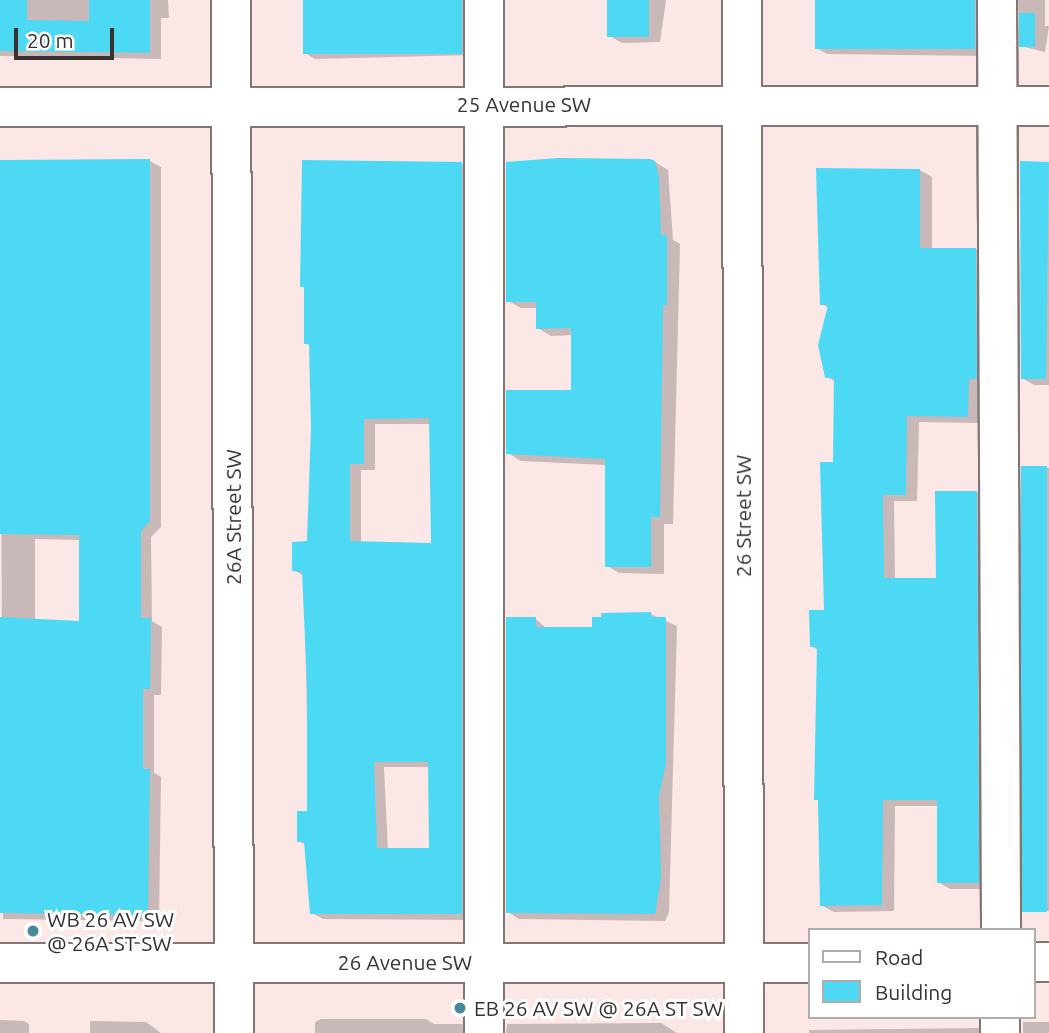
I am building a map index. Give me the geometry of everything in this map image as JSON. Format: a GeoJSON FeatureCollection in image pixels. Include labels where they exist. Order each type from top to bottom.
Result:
{"type":"FeatureCollection","features":[{"type":"Feature","properties":{"kind":"street","name":"26A Street SW"},"geometry":{"type":"LineString","coordinates":[[230,0],[234,1033]]}},
{"type":"Feature","properties":{"kind":"street"},"geometry":{"type":"LineString","coordinates":[[484,0],[484,1033]]}},
{"type":"Feature","properties":{"kind":"street","name":"26 Street SW"},"geometry":{"type":"LineString","coordinates":[[741,0],[744,1033]]}},
{"type":"Feature","properties":{"kind":"street"},"geometry":{"type":"LineString","coordinates":[[998,0],[1001,928]]}},
{"type":"Feature","properties":{"kind":"street","name":"25 Avenue SW"},"geometry":{"type":"LineString","coordinates":[[0,107],[485,104],[1049,106]]}},
{"type":"Feature","properties":{"kind":"street","name":"26 Avenue SW"},"geometry":{"type":"LineString","coordinates":[[0,963],[808,963]]}},
{"type":"Feature","properties":{"kind":"building"},"geometry":{"type":"Polygon","coordinates":[[[0,0],[27,0],[27,20],[89,21],[89,0],[150,0],[150,53],[0,51],[0,0]]]}},
{"type":"Feature","properties":{"kind":"building"},"geometry":{"type":"Polygon","coordinates":[[[303,0],[462,0],[462,54],[303,54],[303,0]]]}},
{"type":"Feature","properties":{"kind":"building"},"geometry":{"type":"Polygon","coordinates":[[[607,0],[649,0],[649,37],[607,37],[607,0]]]}},
{"type":"Feature","properties":{"kind":"building"},"geometry":{"type":"Polygon","coordinates":[[[815,0],[975,0],[975,49],[815,49],[815,0]]]}},
{"type":"Feature","properties":{"kind":"building"},"geometry":{"type":"Polygon","coordinates":[[[1019,13],[1035,13],[1035,47],[1019,47],[1019,13]]]}},
{"type":"Feature","properties":{"kind":"building"},"geometry":{"type":"Polygon","coordinates":[[[559,158],[650,159],[655,161],[659,176],[661,235],[667,235],[667,305],[663,305],[660,517],[651,517],[651,567],[605,567],[605,459],[506,454],[506,390],[571,390],[571,328],[536,329],[536,302],[506,302],[506,162],[559,158]]]}},
{"type":"Feature","properties":{"kind":"building"},"geometry":{"type":"Polygon","coordinates":[[[150,159],[150,521],[141,531],[141,618],[151,618],[150,689],[143,689],[143,769],[150,769],[148,915],[0,913],[0,617],[79,621],[79,535],[0,534],[0,160],[150,159]]]}},
{"type":"Feature","properties":{"kind":"building"},"geometry":{"type":"Polygon","coordinates":[[[302,160],[462,162],[462,914],[310,914],[304,842],[297,842],[297,811],[307,811],[307,684],[302,572],[292,571],[292,542],[307,541],[311,428],[309,344],[304,344],[304,287],[300,287],[302,160]],[[429,418],[364,419],[364,464],[350,464],[350,541],[431,543],[429,418]],[[374,762],[377,848],[429,848],[428,762],[374,762]]]}},
{"type":"Feature","properties":{"kind":"building"},"geometry":{"type":"Polygon","coordinates":[[[1020,161],[1049,162],[1046,379],[1021,379],[1020,161]]]}},
{"type":"Feature","properties":{"kind":"building"},"geometry":{"type":"Polygon","coordinates":[[[816,168],[920,169],[920,248],[976,248],[977,379],[969,379],[968,417],[907,416],[906,495],[883,495],[884,578],[936,578],[935,491],[977,491],[979,883],[937,883],[937,800],[883,800],[882,905],[820,906],[818,800],[814,800],[817,647],[810,647],[809,610],[824,610],[820,462],[833,462],[834,378],[825,378],[818,345],[828,305],[820,305],[816,168]]]}},
{"type":"Feature","properties":{"kind":"building"},"geometry":{"type":"Polygon","coordinates":[[[1021,466],[1047,466],[1047,912],[1021,912],[1021,466]]]}},
{"type":"Feature","properties":{"kind":"building"},"geometry":{"type":"Polygon","coordinates":[[[651,612],[651,617],[666,617],[666,763],[659,796],[661,878],[655,914],[506,913],[506,617],[536,617],[536,627],[592,627],[592,617],[601,617],[601,613],[651,612]]]}},
{"type":"Feature","properties":{"kind":"place","name":"WB 26 AV SW @ 26A ST SW"},"geometry":{"type":"Point","coordinates":[33,931]}},
{"type":"Feature","properties":{"kind":"place","name":"EB 26 AV SW @ 26A ST SW"},"geometry":{"type":"Point","coordinates":[460,1008]}}]}
